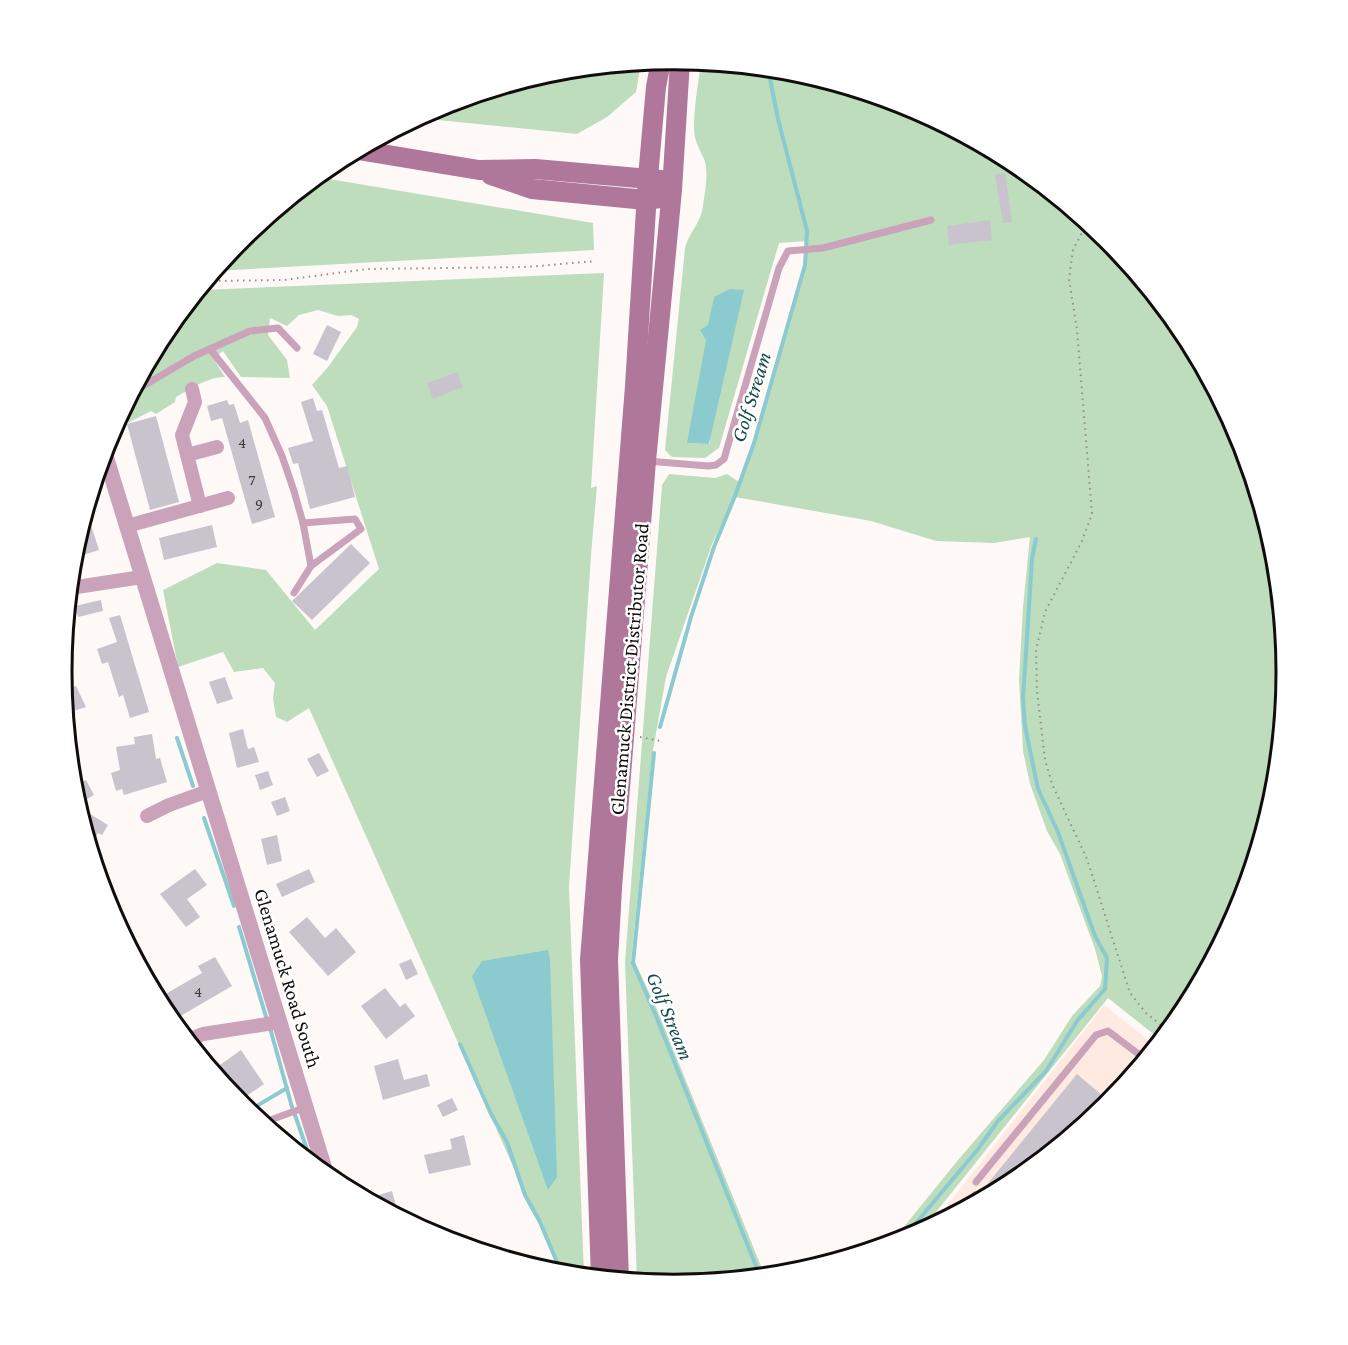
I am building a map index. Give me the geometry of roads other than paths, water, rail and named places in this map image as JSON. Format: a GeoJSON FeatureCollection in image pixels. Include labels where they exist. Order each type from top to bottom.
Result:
{"type":"FeatureCollection","features":[{"type":"Feature","properties":{"kind":"main road","name":"Glenamuck District Distributor Road"},"geometry":{"type":"LineString","coordinates":[[602,1270],[590,960],[638,460],[672,190],[679,70]]}},
{"type":"Feature","properties":{"kind":"main road","name":"Glenamuck District Distributor Road"},"geometry":{"type":"LineString","coordinates":[[619,1271],[608,960],[624,736],[638,460],[646,200],[659,71]]}},
{"type":"Feature","properties":{"kind":"main road"},"geometry":{"type":"LineString","coordinates":[[371,152],[479,170],[532,189],[646,200],[660,198],[672,190],[662,180],[648,177],[535,169],[479,170]]}},
{"type":"Feature","properties":{"kind":"street"},"geometry":{"type":"LineString","coordinates":[[192,388],[195,402],[182,435],[200,506]]}},
{"type":"Feature","properties":{"kind":"street"},"geometry":{"type":"LineString","coordinates":[[187,455],[217,447]]}},
{"type":"Feature","properties":{"kind":"street","name":"Glenamuck Road South"},"geometry":{"type":"LineString","coordinates":[[109,466],[208,791],[272,1024],[306,1107],[322,1160]]}},
{"type":"Feature","properties":{"kind":"street"},"geometry":{"type":"LineString","coordinates":[[127,526],[228,498]]}},
{"type":"Feature","properties":{"kind":"street"},"geometry":{"type":"LineString","coordinates":[[78,587],[142,577]]}},
{"type":"Feature","properties":{"kind":"street"},"geometry":{"type":"LineString","coordinates":[[147,816],[169,805],[208,791]]}},
{"type":"Feature","properties":{"kind":"street"},"geometry":{"type":"LineString","coordinates":[[195,1037],[249,1026],[272,1024]]}},
{"type":"Feature","properties":{"kind":"lane"},"geometry":{"type":"LineString","coordinates":[[638,460],[708,466],[716,465],[724,459],[779,268],[788,250],[823,248],[931,220]]}},
{"type":"Feature","properties":{"kind":"lane"},"geometry":{"type":"LineString","coordinates":[[146,384],[210,349],[250,331],[278,328],[297,348]]}},
{"type":"Feature","properties":{"kind":"lane"},"geometry":{"type":"LineString","coordinates":[[210,349],[265,418],[282,456],[303,523],[311,566]]}},
{"type":"Feature","properties":{"kind":"lane"},"geometry":{"type":"LineString","coordinates":[[294,593],[311,566],[361,529],[355,519],[303,523]]}},
{"type":"Feature","properties":{"kind":"lane"},"geometry":{"type":"LineString","coordinates":[[976,1182],[1096,1035],[1108,1031],[1139,1055]]}},
{"type":"Feature","properties":{"kind":"lane"},"geometry":{"type":"LineString","coordinates":[[271,1120],[306,1107]]}},
{"type":"Feature","properties":{"kind":"water"},"geometry":{"type":"Polygon","coordinates":[[[730,289],[744,290],[709,444],[687,443],[706,340],[700,330],[708,325],[714,297],[730,289]]]}},
{"type":"Feature","properties":{"kind":"water"},"geometry":{"type":"Polygon","coordinates":[[[548,950],[557,1177],[548,1190],[472,976],[482,961],[548,950]]]}},
{"type":"Feature","properties":{"kind":"waterway","name":"Golf Stream"},"geometry":{"type":"LineString","coordinates":[[660,727],[691,617],[714,547],[754,443],[805,265],[807,231],[770,79]]}},
{"type":"Feature","properties":{"kind":"waterway"},"geometry":{"type":"LineString","coordinates":[[916,1224],[978,1149],[998,1121],[1046,1071],[1077,1021],[1105,989],[1107,958],[1095,936],[1058,832],[1038,789],[1025,726],[1023,698],[1032,559],[1036,539]]}},
{"type":"Feature","properties":{"kind":"waterway"},"geometry":{"type":"LineString","coordinates":[[177,738],[193,786]]}},
{"type":"Feature","properties":{"kind":"waterway","name":"Golf Stream"},"geometry":{"type":"LineString","coordinates":[[654,753],[633,963],[757,1268]]}},
{"type":"Feature","properties":{"kind":"waterway"},"geometry":{"type":"LineString","coordinates":[[204,818],[234,906]]}},
{"type":"Feature","properties":{"kind":"waterway"},"geometry":{"type":"LineString","coordinates":[[239,927],[267,1020]]}},
{"type":"Feature","properties":{"kind":"waterway"},"geometry":{"type":"LineString","coordinates":[[270,1028],[292,1107]]}},
{"type":"Feature","properties":{"kind":"waterway"},"geometry":{"type":"LineString","coordinates":[[460,1044],[491,1114],[507,1142],[525,1195],[540,1222],[557,1263]]}},
{"type":"Feature","properties":{"kind":"waterway"},"geometry":{"type":"LineString","coordinates":[[257,1106],[287,1088]]}},
{"type":"Feature","properties":{"kind":"waterway"},"geometry":{"type":"LineString","coordinates":[[295,1115],[307,1149]]}}]}
